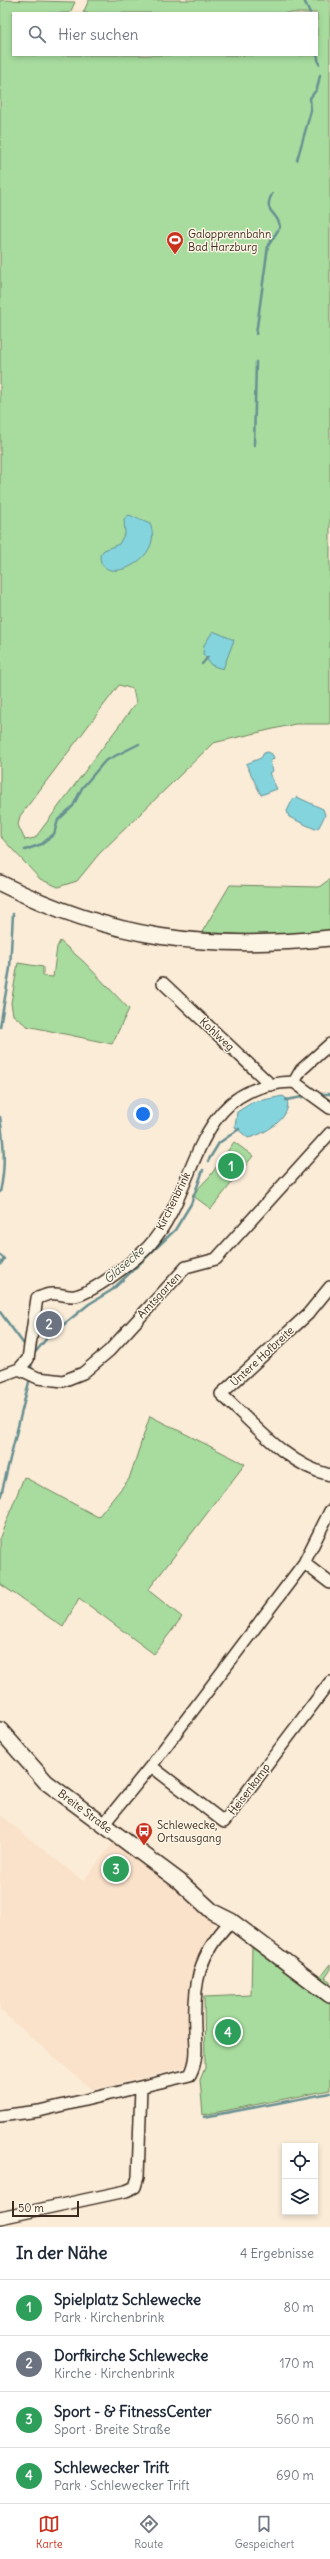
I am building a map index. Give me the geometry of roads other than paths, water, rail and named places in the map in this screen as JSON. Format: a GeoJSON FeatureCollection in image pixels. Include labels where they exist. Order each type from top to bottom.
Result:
{"type":"FeatureCollection","features":[{"type":"Feature","properties":{"kind":"street"},"geometry":{"type":"LineString","coordinates":[[0,883],[50,908],[80,918],[157,936],[200,942],[245,943],[286,943],[330,938]]}},
{"type":"Feature","properties":{"kind":"street","name":"Kohlweg"},"geometry":{"type":"LineString","coordinates":[[163,983],[271,1085]]}},
{"type":"Feature","properties":{"kind":"street"},"geometry":{"type":"LineString","coordinates":[[330,1044],[301,1070],[299,1085],[330,1108]]}},
{"type":"Feature","properties":{"kind":"street","name":"Kirchenbrink"},"geometry":{"type":"LineString","coordinates":[[0,1376],[23,1371],[31,1347],[37,1298],[52,1294],[75,1296],[95,1288],[147,1247],[161,1229],[195,1155],[221,1111],[238,1097],[271,1085],[299,1085]]}},
{"type":"Feature","properties":{"kind":"street","name":"Amtsgarten"},"geometry":{"type":"LineString","coordinates":[[23,1371],[38,1378],[63,1381],[83,1373],[108,1350],[186,1267],[216,1259],[330,1133]]}},
{"type":"Feature","properties":{"kind":"street","name":"Untere Hofbreite"},"geometry":{"type":"LineString","coordinates":[[330,1287],[308,1314],[221,1394],[288,1455],[314,1472],[330,1475]]}},
{"type":"Feature","properties":{"kind":"street"},"geometry":{"type":"LineString","coordinates":[[104,1825],[151,1766],[304,1563],[330,1511]]}},
{"type":"Feature","properties":{"kind":"street"},"geometry":{"type":"LineString","coordinates":[[304,1563],[330,1583]]}},
{"type":"Feature","properties":{"kind":"street","name":"Heisenkamp"},"geometry":{"type":"LineString","coordinates":[[151,1766],[224,1822],[330,1682]]}},
{"type":"Feature","properties":{"kind":"street","name":"Breite Straße"},"geometry":{"type":"LineString","coordinates":[[0,1730],[46,1782],[179,1882],[210,1900],[231,1921],[330,1995]]}},
{"type":"Feature","properties":{"kind":"street"},"geometry":{"type":"LineString","coordinates":[[0,2116],[39,2111],[190,2075],[194,2068],[196,2058],[194,2003],[197,1979],[208,1947],[231,1921]]}},
{"type":"Feature","properties":{"kind":"street"},"geometry":{"type":"LineString","coordinates":[[0,2218],[126,2191],[135,2187],[138,2177],[141,2087]]}},
{"type":"Feature","properties":{"kind":"water"},"geometry":{"type":"Polygon","coordinates":[[[129,515],[150,524],[152,537],[149,549],[141,559],[131,566],[120,570],[110,570],[103,565],[100,555],[104,550],[119,544],[125,533],[124,519],[129,515]]]}},
{"type":"Feature","properties":{"kind":"water"},"geometry":{"type":"Polygon","coordinates":[[[213,631],[234,640],[223,669],[211,665],[203,654],[204,645],[213,631]]]}},
{"type":"Feature","properties":{"kind":"water"},"geometry":{"type":"Polygon","coordinates":[[[268,752],[272,754],[274,758],[270,762],[273,771],[269,773],[277,789],[261,795],[246,764],[261,758],[264,753],[268,752]]]}},
{"type":"Feature","properties":{"kind":"water"},"geometry":{"type":"Polygon","coordinates":[[[297,797],[323,809],[325,815],[319,827],[315,829],[289,817],[287,811],[293,799],[297,797]]]}},
{"type":"Feature","properties":{"kind":"water"},"geometry":{"type":"Polygon","coordinates":[[[283,1096],[287,1099],[288,1106],[286,1113],[269,1129],[248,1138],[235,1127],[237,1112],[253,1102],[283,1096]]]}},
{"type":"Feature","properties":{"kind":"waterway"},"geometry":{"type":"LineString","coordinates":[[304,0],[310,12]]}},
{"type":"Feature","properties":{"kind":"waterway"},"geometry":{"type":"LineString","coordinates":[[318,56],[319,64]]}},
{"type":"Feature","properties":{"kind":"waterway"},"geometry":{"type":"LineString","coordinates":[[297,160],[311,111],[310,98],[317,89],[320,75]]}},
{"type":"Feature","properties":{"kind":"waterway"},"geometry":{"type":"LineString","coordinates":[[256,334],[268,246],[280,227],[279,222],[269,205],[269,200],[272,194]]}},
{"type":"Feature","properties":{"kind":"waterway"},"geometry":{"type":"LineString","coordinates":[[254,446],[256,362]]}},
{"type":"Feature","properties":{"kind":"waterway"},"geometry":{"type":"LineString","coordinates":[[202,664],[208,657]]}},
{"type":"Feature","properties":{"kind":"waterway"},"geometry":{"type":"LineString","coordinates":[[25,850],[42,844],[54,834],[58,820],[73,806],[82,788],[105,761],[139,744]]}},
{"type":"Feature","properties":{"kind":"waterway","name":"Gläsecke"},"geometry":{"type":"LineString","coordinates":[[0,1027],[10,968],[13,914]]}},
{"type":"Feature","properties":{"kind":"waterway","name":"Gläsecke"},"geometry":{"type":"LineString","coordinates":[[317,1094],[330,1094]]}},
{"type":"Feature","properties":{"kind":"waterway","name":"Gläsecke"},"geometry":{"type":"LineString","coordinates":[[286,1100],[308,1096]]}},
{"type":"Feature","properties":{"kind":"waterway","name":"Gläsecke"},"geometry":{"type":"LineString","coordinates":[[0,1117],[4,1154],[0,1192]]}},
{"type":"Feature","properties":{"kind":"waterway","name":"Gläsecke"},"geometry":{"type":"LineString","coordinates":[[208,1161],[219,1143],[239,1129]]}},
{"type":"Feature","properties":{"kind":"waterway","name":"Gläsecke"},"geometry":{"type":"LineString","coordinates":[[33,1355],[47,1338],[89,1304],[112,1290],[175,1230],[191,1204],[203,1170]]}},
{"type":"Feature","properties":{"kind":"waterway","name":"Gläsecke"},"geometry":{"type":"LineString","coordinates":[[0,1255],[4,1259],[0,1265]]}},
{"type":"Feature","properties":{"kind":"waterway","name":"Gläsecke"},"geometry":{"type":"LineString","coordinates":[[0,1312],[26,1347]]}},
{"type":"Feature","properties":{"kind":"waterway","name":"Gläsecke"},"geometry":{"type":"LineString","coordinates":[[31,1371],[32,1360]]}},
{"type":"Feature","properties":{"kind":"waterway","name":"Gläsecke"},"geometry":{"type":"LineString","coordinates":[[0,1499],[30,1378]]}},
{"type":"Feature","properties":{"kind":"waterway"},"geometry":{"type":"LineString","coordinates":[[204,2117],[330,2093]]}},
{"type":"Feature","properties":{"kind":"place","name":"Galopprennbahn Bad Harzburg"},"geometry":{"type":"Point","coordinates":[175,255]}},
{"type":"Feature","properties":{"kind":"place","name":"Spielplatz Schlewecke"},"geometry":{"type":"Point","coordinates":[231,1166]}},
{"type":"Feature","properties":{"kind":"place","name":"Dorfkirche Schlewecke"},"geometry":{"type":"Point","coordinates":[49,1324]}},
{"type":"Feature","properties":{"kind":"place","name":"Schlewecke, Ortsausgang"},"geometry":{"type":"Point","coordinates":[144,1846]}},
{"type":"Feature","properties":{"kind":"place","name":"Sport - & FitnessCenter"},"geometry":{"type":"Point","coordinates":[116,1869]}},
{"type":"Feature","properties":{"kind":"place","name":"Schlewecker Trift"},"geometry":{"type":"Point","coordinates":[228,2032]}}]}
